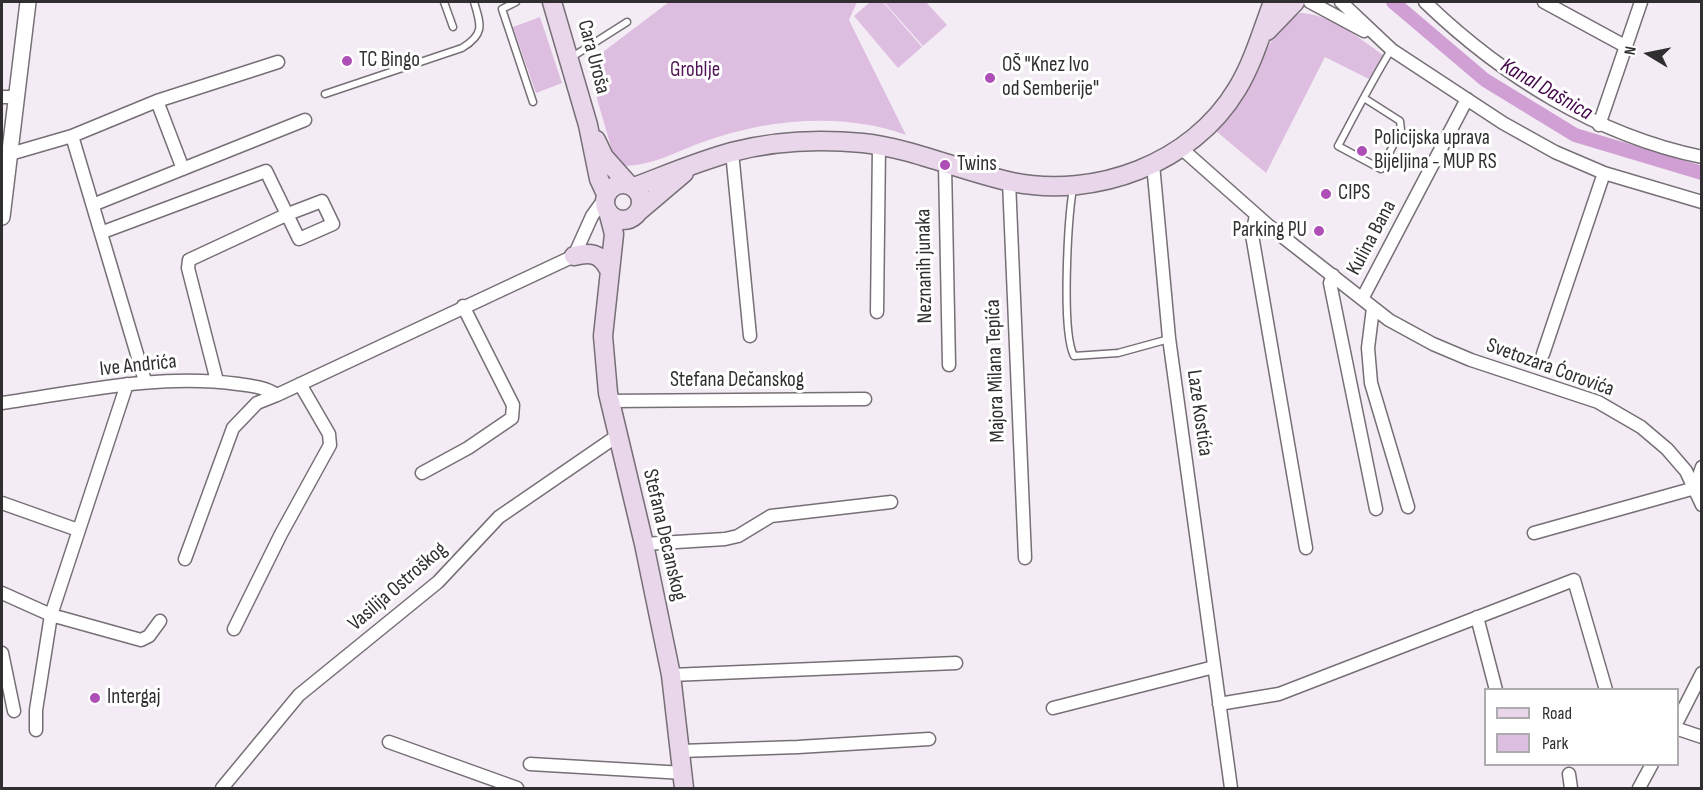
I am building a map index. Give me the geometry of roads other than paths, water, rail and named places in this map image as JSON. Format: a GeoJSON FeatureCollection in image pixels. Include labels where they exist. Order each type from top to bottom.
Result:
{"type":"FeatureCollection","features":[{"type":"Feature","properties":{"kind":"main road","name":"Cara Uroša"},"geometry":{"type":"LineString","coordinates":[[552,2],[571,58],[588,125]]}},
{"type":"Feature","properties":{"kind":"main road"},"geometry":{"type":"LineString","coordinates":[[692,165],[636,214],[624,221],[607,204],[616,185],[632,186],[692,165],[732,152],[759,146],[828,141],[879,146],[1026,185],[1074,185],[1119,178],[1153,164],[1180,148],[1208,124],[1236,90],[1273,2]]}},
{"type":"Feature","properties":{"kind":"main road"},"geometry":{"type":"LineString","coordinates":[[1258,41],[1295,2]]}},
{"type":"Feature","properties":{"kind":"main road"},"geometry":{"type":"LineString","coordinates":[[588,125],[604,157],[640,197],[636,214],[606,291]]}},
{"type":"Feature","properties":{"kind":"main road","name":"Stefana Decanskog"},"geometry":{"type":"LineString","coordinates":[[588,125],[599,179],[614,234],[608,268],[603,336],[609,401],[644,544],[671,675],[684,781]]}},
{"type":"Feature","properties":{"kind":"main road"},"geometry":{"type":"LineString","coordinates":[[574,256],[592,254],[603,259],[608,268]]}},
{"type":"Feature","properties":{"kind":"street"},"geometry":{"type":"LineString","coordinates":[[2,217],[10,154],[9,97],[28,2]]}},
{"type":"Feature","properties":{"kind":"street"},"geometry":{"type":"LineString","coordinates":[[1310,2],[1378,39]]}},
{"type":"Feature","properties":{"kind":"street"},"geometry":{"type":"LineString","coordinates":[[1341,2],[1392,50],[1555,152],[1604,172],[1701,202]]}},
{"type":"Feature","properties":{"kind":"street"},"geometry":{"type":"LineString","coordinates":[[1425,2],[1462,37],[1505,71],[1599,125],[1675,152],[1701,157]]}},
{"type":"Feature","properties":{"kind":"street"},"geometry":{"type":"LineString","coordinates":[[1544,2],[1625,46]]}},
{"type":"Feature","properties":{"kind":"street"},"geometry":{"type":"LineString","coordinates":[[1599,125],[1641,2]]}},
{"type":"Feature","properties":{"kind":"street"},"geometry":{"type":"LineString","coordinates":[[10,154],[72,136],[157,101],[279,62]]}},
{"type":"Feature","properties":{"kind":"street","name":"Kulina Bana"},"geometry":{"type":"LineString","coordinates":[[1362,299],[1467,99]]}},
{"type":"Feature","properties":{"kind":"street"},"geometry":{"type":"LineString","coordinates":[[157,101],[183,169]]}},
{"type":"Feature","properties":{"kind":"street"},"geometry":{"type":"LineString","coordinates":[[95,204],[305,120]]}},
{"type":"Feature","properties":{"kind":"street"},"geometry":{"type":"LineString","coordinates":[[72,136],[95,204],[145,381]]}},
{"type":"Feature","properties":{"kind":"street"},"geometry":{"type":"LineString","coordinates":[[877,312],[879,146]]}},
{"type":"Feature","properties":{"kind":"street","name":"Svetozara Ćorovića"},"geometry":{"type":"LineString","coordinates":[[1180,148],[1256,215],[1389,320],[1433,344],[1471,360],[1598,402],[1641,427],[1667,449],[1686,471],[1701,505]]}},
{"type":"Feature","properties":{"kind":"street"},"geometry":{"type":"LineString","coordinates":[[732,152],[750,336]]}},
{"type":"Feature","properties":{"kind":"street","name":"Laze Kostića"},"geometry":{"type":"LineString","coordinates":[[1153,164],[1170,338],[1231,789]]}},
{"type":"Feature","properties":{"kind":"street","name":"Neznanih junaka"},"geometry":{"type":"LineString","coordinates":[[945,165],[950,365]]}},
{"type":"Feature","properties":{"kind":"street"},"geometry":{"type":"LineString","coordinates":[[103,232],[266,171],[288,214],[189,260],[188,268],[217,381]]}},
{"type":"Feature","properties":{"kind":"street"},"geometry":{"type":"LineString","coordinates":[[1543,354],[1604,172]]}},
{"type":"Feature","properties":{"kind":"street","name":"Majora Milana Tepića"},"geometry":{"type":"LineString","coordinates":[[1009,181],[1025,558]]}},
{"type":"Feature","properties":{"kind":"street"},"geometry":{"type":"LineString","coordinates":[[185,559],[233,428],[257,403],[574,256],[592,216],[607,204]]}},
{"type":"Feature","properties":{"kind":"street"},"geometry":{"type":"LineString","coordinates":[[1256,215],[1252,235],[1306,548]]}},
{"type":"Feature","properties":{"kind":"street"},"geometry":{"type":"LineString","coordinates":[[1333,274],[1330,283],[1376,509]]}},
{"type":"Feature","properties":{"kind":"street"},"geometry":{"type":"LineString","coordinates":[[422,473],[468,448],[512,418],[513,405],[463,306]]}},
{"type":"Feature","properties":{"kind":"street"},"geometry":{"type":"LineString","coordinates":[[1373,308],[1368,348],[1371,383],[1408,507]]}},
{"type":"Feature","properties":{"kind":"street","name":"Ive Andrića"},"geometry":{"type":"LineString","coordinates":[[2,403],[145,381],[217,381],[268,389],[277,394]]}},
{"type":"Feature","properties":{"kind":"street"},"geometry":{"type":"LineString","coordinates":[[36,730],[36,710],[51,615],[127,384]]}},
{"type":"Feature","properties":{"kind":"street"},"geometry":{"type":"LineString","coordinates":[[234,629],[281,534],[330,445],[329,434],[300,384]]}},
{"type":"Feature","properties":{"kind":"street","name":"Stefana Dečanskog"},"geometry":{"type":"LineString","coordinates":[[609,401],[865,399]]}},
{"type":"Feature","properties":{"kind":"street","name":"Vasilija Ostroškog"},"geometry":{"type":"LineString","coordinates":[[222,789],[299,695],[438,582],[499,517],[617,436]]}},
{"type":"Feature","properties":{"kind":"street"},"geometry":{"type":"LineString","coordinates":[[1534,533],[1695,488],[1701,467]]}},
{"type":"Feature","properties":{"kind":"street"},"geometry":{"type":"LineString","coordinates":[[644,544],[724,539],[738,536],[771,516],[891,502]]}},
{"type":"Feature","properties":{"kind":"street"},"geometry":{"type":"LineString","coordinates":[[2,503],[78,530]]}},
{"type":"Feature","properties":{"kind":"street"},"geometry":{"type":"LineString","coordinates":[[1219,704],[1279,694],[1574,580],[1605,688]]}},
{"type":"Feature","properties":{"kind":"street"},"geometry":{"type":"LineString","coordinates":[[2,593],[51,615],[141,640],[149,636],[160,621]]}},
{"type":"Feature","properties":{"kind":"street"},"geometry":{"type":"LineString","coordinates":[[1478,617],[1496,688]]}},
{"type":"Feature","properties":{"kind":"street"},"geometry":{"type":"LineString","coordinates":[[2,653],[14,711]]}},
{"type":"Feature","properties":{"kind":"street"},"geometry":{"type":"LineString","coordinates":[[671,675],[956,663]]}},
{"type":"Feature","properties":{"kind":"street"},"geometry":{"type":"LineString","coordinates":[[1053,708],[1214,667]]}},
{"type":"Feature","properties":{"kind":"street"},"geometry":{"type":"LineString","coordinates":[[1679,716],[1701,673]]}},
{"type":"Feature","properties":{"kind":"street"},"geometry":{"type":"LineString","coordinates":[[1679,730],[1701,736]]}},
{"type":"Feature","properties":{"kind":"street"},"geometry":{"type":"LineString","coordinates":[[681,751],[929,739]]}},
{"type":"Feature","properties":{"kind":"street"},"geometry":{"type":"LineString","coordinates":[[389,742],[517,789]]}},
{"type":"Feature","properties":{"kind":"street"},"geometry":{"type":"LineString","coordinates":[[530,764],[684,781]]}},
{"type":"Feature","properties":{"kind":"street"},"geometry":{"type":"LineString","coordinates":[[1641,788],[1652,766]]}},
{"type":"Feature","properties":{"kind":"street"},"geometry":{"type":"LineString","coordinates":[[1569,774],[1571,789]]}},
{"type":"Feature","properties":{"kind":"lane"},"geometry":{"type":"LineString","coordinates":[[444,2],[453,27]]}},
{"type":"Feature","properties":{"kind":"lane"},"geometry":{"type":"LineString","coordinates":[[325,94],[462,48],[475,40],[480,31],[480,19],[474,2]]}},
{"type":"Feature","properties":{"kind":"lane"},"geometry":{"type":"LineString","coordinates":[[516,2],[502,9],[533,102]]}},
{"type":"Feature","properties":{"kind":"lane"},"geometry":{"type":"LineString","coordinates":[[571,58],[627,22]]}},
{"type":"Feature","properties":{"kind":"lane"},"geometry":{"type":"LineString","coordinates":[[1364,98],[1400,121],[1401,130],[1381,169],[1338,146],[1364,98],[1392,50]]}},
{"type":"Feature","properties":{"kind":"lane"},"geometry":{"type":"LineString","coordinates":[[1074,185],[1068,219],[1070,347],[1074,356],[1118,353],[1170,338]]}},
{"type":"Feature","properties":{"kind":"waterway","name":"Kanal Dašnica"},"geometry":{"type":"LineString","coordinates":[[1393,2],[1485,80],[1575,135],[1702,173]]}},
{"type":"Feature","properties":{"kind":"place","name":"TC Bingo"},"geometry":{"type":"Point","coordinates":[347,61]}},
{"type":"Feature","properties":{"kind":"place","name":"OŠ \"Knez Ivo od Semberije\""},"geometry":{"type":"Point","coordinates":[990,78]}},
{"type":"Feature","properties":{"kind":"place","name":"Policijska uprava Bijeljina - MUP RS"},"geometry":{"type":"Point","coordinates":[1362,151]}},
{"type":"Feature","properties":{"kind":"place","name":"Twins"},"geometry":{"type":"Point","coordinates":[945,165]}},
{"type":"Feature","properties":{"kind":"place","name":"CIPS"},"geometry":{"type":"Point","coordinates":[1326,194]}},
{"type":"Feature","properties":{"kind":"place","name":"Parking PU"},"geometry":{"type":"Point","coordinates":[1319,231]}},
{"type":"Feature","properties":{"kind":"place","name":"Intergaj"},"geometry":{"type":"Point","coordinates":[95,698]}},
{"type":"Feature","properties":{"kind":"park label","name":"Groblje"},"geometry":{"type":"Point","coordinates":[695,71]}}]}
